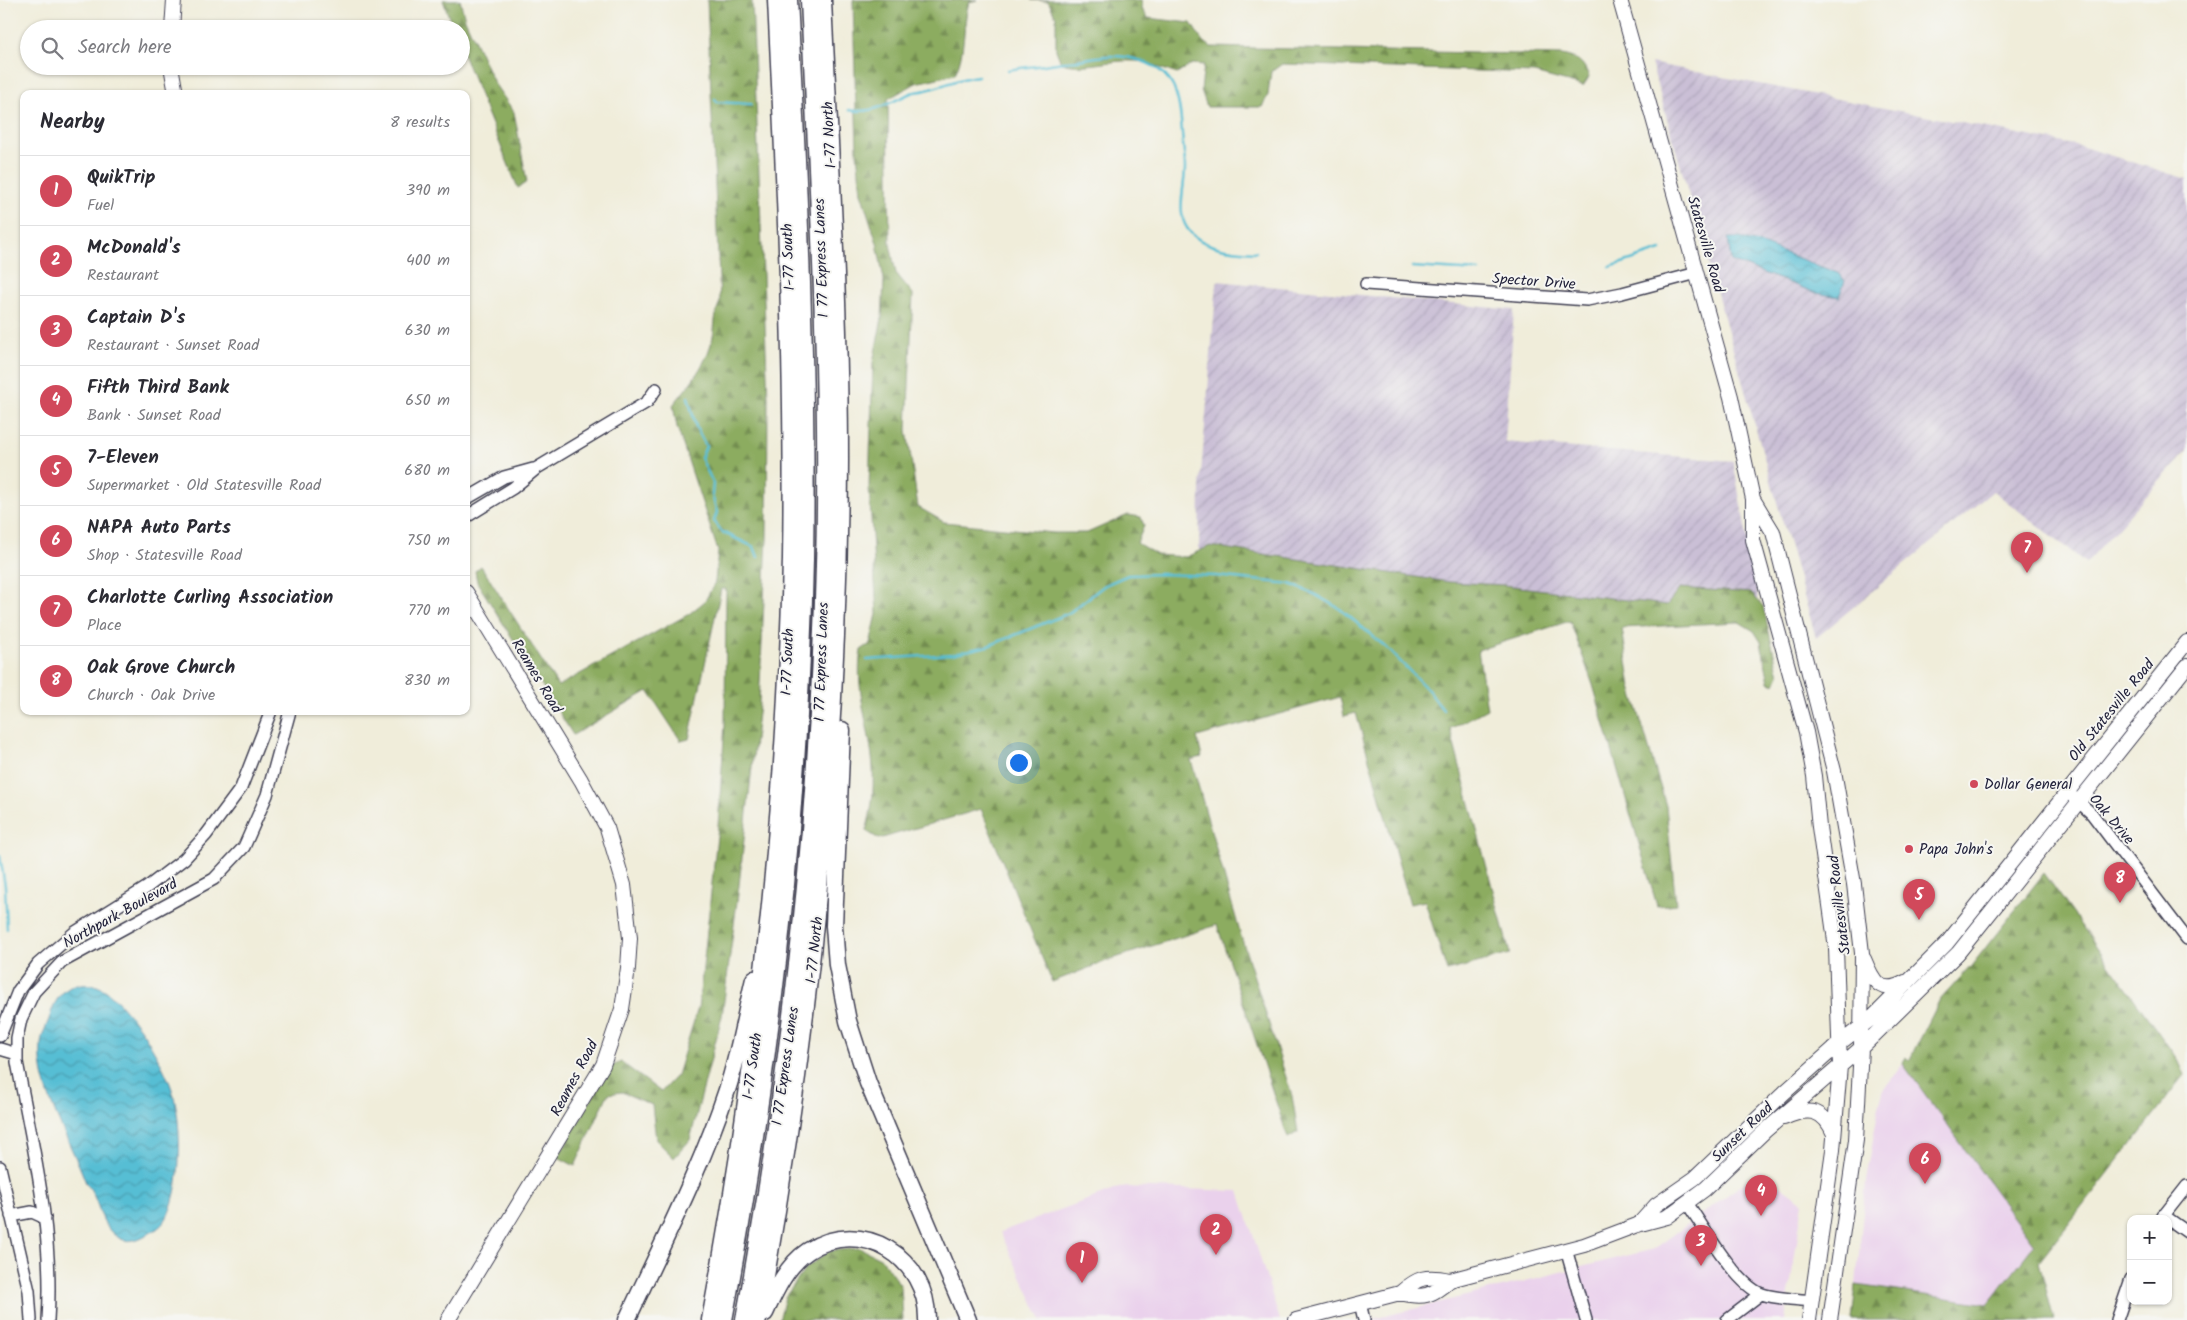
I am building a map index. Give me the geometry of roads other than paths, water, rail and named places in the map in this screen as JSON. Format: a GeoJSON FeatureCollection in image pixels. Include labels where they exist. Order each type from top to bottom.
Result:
{"type":"FeatureCollection","features":[{"type":"Feature","properties":{"kind":"highway","name":"I-77 South"},"geometry":{"type":"LineString","coordinates":[[710,1320],[746,1110],[771,901],[786,691],[792,466],[789,290],[776,0]]}},
{"type":"Feature","properties":{"kind":"highway","name":"I 77 Express Lanes"},"geometry":{"type":"LineString","coordinates":[[724,1320],[751,1166],[774,1002],[790,848],[800,692],[804,564],[805,350],[790,0]]}},
{"type":"Feature","properties":{"kind":"highway","name":"I 77 Express Lanes"},"geometry":{"type":"LineString","coordinates":[[744,1320],[774,1142],[794,1004],[809,859],[819,712],[824,564],[826,404],[809,0]]}},
{"type":"Feature","properties":{"kind":"highway","name":"I-77 North"},"geometry":{"type":"LineString","coordinates":[[758,1320],[789,1135],[808,1006],[823,860],[833,696],[839,510],[839,404],[836,288],[823,0]]}},
{"type":"Feature","properties":{"kind":"highway"},"geometry":{"type":"LineString","coordinates":[[833,696],[842,716],[834,926],[838,965],[848,1021],[868,1083],[968,1320]]}},
{"type":"Feature","properties":{"kind":"highway"},"geometry":{"type":"LineString","coordinates":[[627,1320],[695,1174],[720,1110],[736,1060],[771,901]]}},
{"type":"Feature","properties":{"kind":"highway"},"geometry":{"type":"LineString","coordinates":[[762,1320],[779,1285],[802,1256],[823,1244],[847,1239],[876,1244],[891,1251],[904,1261],[922,1288],[926,1304],[926,1320]]}},
{"type":"Feature","properties":{"kind":"main road"},"geometry":{"type":"LineString","coordinates":[[173,20],[174,0]]}},
{"type":"Feature","properties":{"kind":"main road","name":"Statesville Road"},"geometry":{"type":"LineString","coordinates":[[1620,0],[1731,397],[1753,499],[1752,540],[1806,732],[1814,776],[1819,827],[1836,948],[1840,1066],[1834,1134],[1809,1320]]}},
{"type":"Feature","properties":{"kind":"main road"},"geometry":{"type":"LineString","coordinates":[[173,75],[175,90]]}},
{"type":"Feature","properties":{"kind":"main road","name":"Statesville Road"},"geometry":{"type":"LineString","coordinates":[[1753,499],[1773,532],[1823,728],[1844,822],[1862,953],[1861,1048],[1856,1140],[1830,1320]]}},
{"type":"Feature","properties":{"kind":"main road","name":"Reames Road"},"geometry":{"type":"LineString","coordinates":[[448,1320],[603,1065],[624,1001],[630,938],[624,885],[607,828],[581,780],[470,599]]}},
{"type":"Feature","properties":{"kind":"main road","name":"Old Statesville Road"},"geometry":{"type":"LineString","coordinates":[[1840,1043],[1861,1028],[1947,943],[2187,642]]}},
{"type":"Feature","properties":{"kind":"main road"},"geometry":{"type":"LineString","coordinates":[[1861,1048],[1958,953],[2187,666]]}},
{"type":"Feature","properties":{"kind":"main road"},"geometry":{"type":"LineString","coordinates":[[1806,732],[1823,728]]}},
{"type":"Feature","properties":{"kind":"main road"},"geometry":{"type":"LineString","coordinates":[[1862,953],[1875,982],[1881,986],[1897,986],[1912,978]]}},
{"type":"Feature","properties":{"kind":"main road","name":"Sunset Road"},"geometry":{"type":"LineString","coordinates":[[1637,1225],[1656,1205],[1695,1178],[1754,1120],[1840,1043]]}},
{"type":"Feature","properties":{"kind":"main road","name":"Sunset Road"},"geometry":{"type":"LineString","coordinates":[[1296,1320],[1400,1293],[1418,1297],[1426,1295],[1436,1292],[1450,1280],[1600,1240],[1637,1225],[1667,1217],[1726,1171],[1776,1121],[1861,1048]]}},
{"type":"Feature","properties":{"kind":"main road"},"geometry":{"type":"LineString","coordinates":[[1776,1121],[1794,1113],[1813,1111],[1827,1119],[1834,1134]]}},
{"type":"Feature","properties":{"kind":"street","name":"Spector Drive"},"geometry":{"type":"LineString","coordinates":[[1366,284],[1587,300],[1622,293],[1697,273]]}},
{"type":"Feature","properties":{"kind":"street"},"geometry":{"type":"LineString","coordinates":[[470,515],[513,488],[537,468],[646,402],[656,389]]}},
{"type":"Feature","properties":{"kind":"street"},"geometry":{"type":"LineString","coordinates":[[470,497],[504,477],[537,468]]}},
{"type":"Feature","properties":{"kind":"street","name":"Northpark Boulevard"},"geometry":{"type":"LineString","coordinates":[[0,1036],[4,1014],[26,978],[55,948],[74,933],[146,888],[184,859],[206,834],[241,788],[269,715]]}},
{"type":"Feature","properties":{"kind":"street","name":"Northpark Boulevard"},"geometry":{"type":"LineString","coordinates":[[48,1320],[50,1292],[45,1218],[17,1054],[17,1038],[21,1019],[34,992],[62,962],[214,879],[244,847],[267,795],[289,715]]}},
{"type":"Feature","properties":{"kind":"street","name":"Oak Drive"},"geometry":{"type":"LineString","coordinates":[[2067,791],[2092,814],[2187,939]]}},
{"type":"Feature","properties":{"kind":"street"},"geometry":{"type":"LineString","coordinates":[[4,1014],[21,1019]]}},
{"type":"Feature","properties":{"kind":"street"},"geometry":{"type":"LineString","coordinates":[[0,1049],[17,1054]]}},
{"type":"Feature","properties":{"kind":"street"},"geometry":{"type":"LineString","coordinates":[[0,1167],[29,1291],[30,1320]]}},
{"type":"Feature","properties":{"kind":"street"},"geometry":{"type":"LineString","coordinates":[[2164,1215],[2187,1186]]}},
{"type":"Feature","properties":{"kind":"street"},"geometry":{"type":"LineString","coordinates":[[1687,1203],[1734,1271],[1751,1289],[1761,1294],[1812,1301]]}},
{"type":"Feature","properties":{"kind":"street"},"geometry":{"type":"LineString","coordinates":[[11,1216],[32,1212],[45,1218]]}},
{"type":"Feature","properties":{"kind":"street"},"geometry":{"type":"LineString","coordinates":[[2172,1223],[2187,1232]]}},
{"type":"Feature","properties":{"kind":"street"},"geometry":{"type":"LineString","coordinates":[[1566,1249],[1586,1320]]}},
{"type":"Feature","properties":{"kind":"street"},"geometry":{"type":"LineString","coordinates":[[2117,1320],[2127,1291]]}},
{"type":"Feature","properties":{"kind":"street"},"geometry":{"type":"LineString","coordinates":[[1727,1320],[1761,1294]]}},
{"type":"Feature","properties":{"kind":"street"},"geometry":{"type":"LineString","coordinates":[[1360,1303],[1364,1320]]}},
{"type":"Feature","properties":{"kind":"water"},"geometry":{"type":"Polygon","coordinates":[[[1728,238],[1740,238],[1762,244],[1840,274],[1845,281],[1839,297],[1816,293],[1731,261],[1728,238]]]}},
{"type":"Feature","properties":{"kind":"water"},"geometry":{"type":"Polygon","coordinates":[[[75,985],[97,986],[109,993],[120,1004],[150,1044],[165,1072],[174,1095],[179,1130],[179,1168],[173,1201],[162,1225],[153,1232],[134,1240],[127,1241],[121,1239],[108,1228],[104,1221],[95,1197],[86,1183],[56,1115],[44,1080],[41,1062],[43,1034],[56,1001],[62,993],[75,985]]]}},
{"type":"Feature","properties":{"kind":"waterway"},"geometry":{"type":"LineString","coordinates":[[1008,70],[1109,56],[1135,59],[1159,70],[1173,87],[1180,109],[1185,168],[1182,214],[1187,228],[1193,235],[1209,245],[1228,250],[1256,252]]}},
{"type":"Feature","properties":{"kind":"waterway"},"geometry":{"type":"LineString","coordinates":[[849,110],[865,111],[873,109],[889,104],[913,92],[924,91],[964,78],[978,76]]}},
{"type":"Feature","properties":{"kind":"waterway"},"geometry":{"type":"LineString","coordinates":[[715,99],[717,102],[751,104]]}},
{"type":"Feature","properties":{"kind":"waterway"},"geometry":{"type":"LineString","coordinates":[[1610,267],[1661,250]]}},
{"type":"Feature","properties":{"kind":"waterway"},"geometry":{"type":"LineString","coordinates":[[1412,267],[1479,271]]}},
{"type":"Feature","properties":{"kind":"waterway"},"geometry":{"type":"LineString","coordinates":[[688,397],[696,427],[706,446],[701,458],[713,483],[712,495],[717,512],[714,521],[722,532],[754,547],[758,557]]}},
{"type":"Feature","properties":{"kind":"waterway"},"geometry":{"type":"LineString","coordinates":[[867,660],[952,654],[988,646],[1069,613],[1105,585],[1128,575],[1216,576],[1290,584],[1314,594],[1340,609],[1387,648],[1429,691],[1443,710]]}},
{"type":"Feature","properties":{"kind":"waterway"},"geometry":{"type":"LineString","coordinates":[[0,856],[5,886],[7,929]]}},
{"type":"Feature","properties":{"kind":"place","name":"Charlotte Curling Association"},"geometry":{"type":"Point","coordinates":[2027,573]}},
{"type":"Feature","properties":{"kind":"place","name":"Dollar General"},"geometry":{"type":"Point","coordinates":[1974,784]}},
{"type":"Feature","properties":{"kind":"place","name":"Papa John's"},"geometry":{"type":"Point","coordinates":[1909,849]}},
{"type":"Feature","properties":{"kind":"place","name":"Oak Grove Church"},"geometry":{"type":"Point","coordinates":[2120,903]}},
{"type":"Feature","properties":{"kind":"place","name":"7-Eleven"},"geometry":{"type":"Point","coordinates":[1919,920]}},
{"type":"Feature","properties":{"kind":"place","name":"NAPA Auto Parts"},"geometry":{"type":"Point","coordinates":[1925,1184]}},
{"type":"Feature","properties":{"kind":"place","name":"Fifth Third Bank"},"geometry":{"type":"Point","coordinates":[1761,1216]}},
{"type":"Feature","properties":{"kind":"place","name":"McDonald's"},"geometry":{"type":"Point","coordinates":[1216,1255]}},
{"type":"Feature","properties":{"kind":"place","name":"Captain D's"},"geometry":{"type":"Point","coordinates":[1701,1266]}},
{"type":"Feature","properties":{"kind":"place","name":"QuikTrip"},"geometry":{"type":"Point","coordinates":[1082,1283]}}]}
